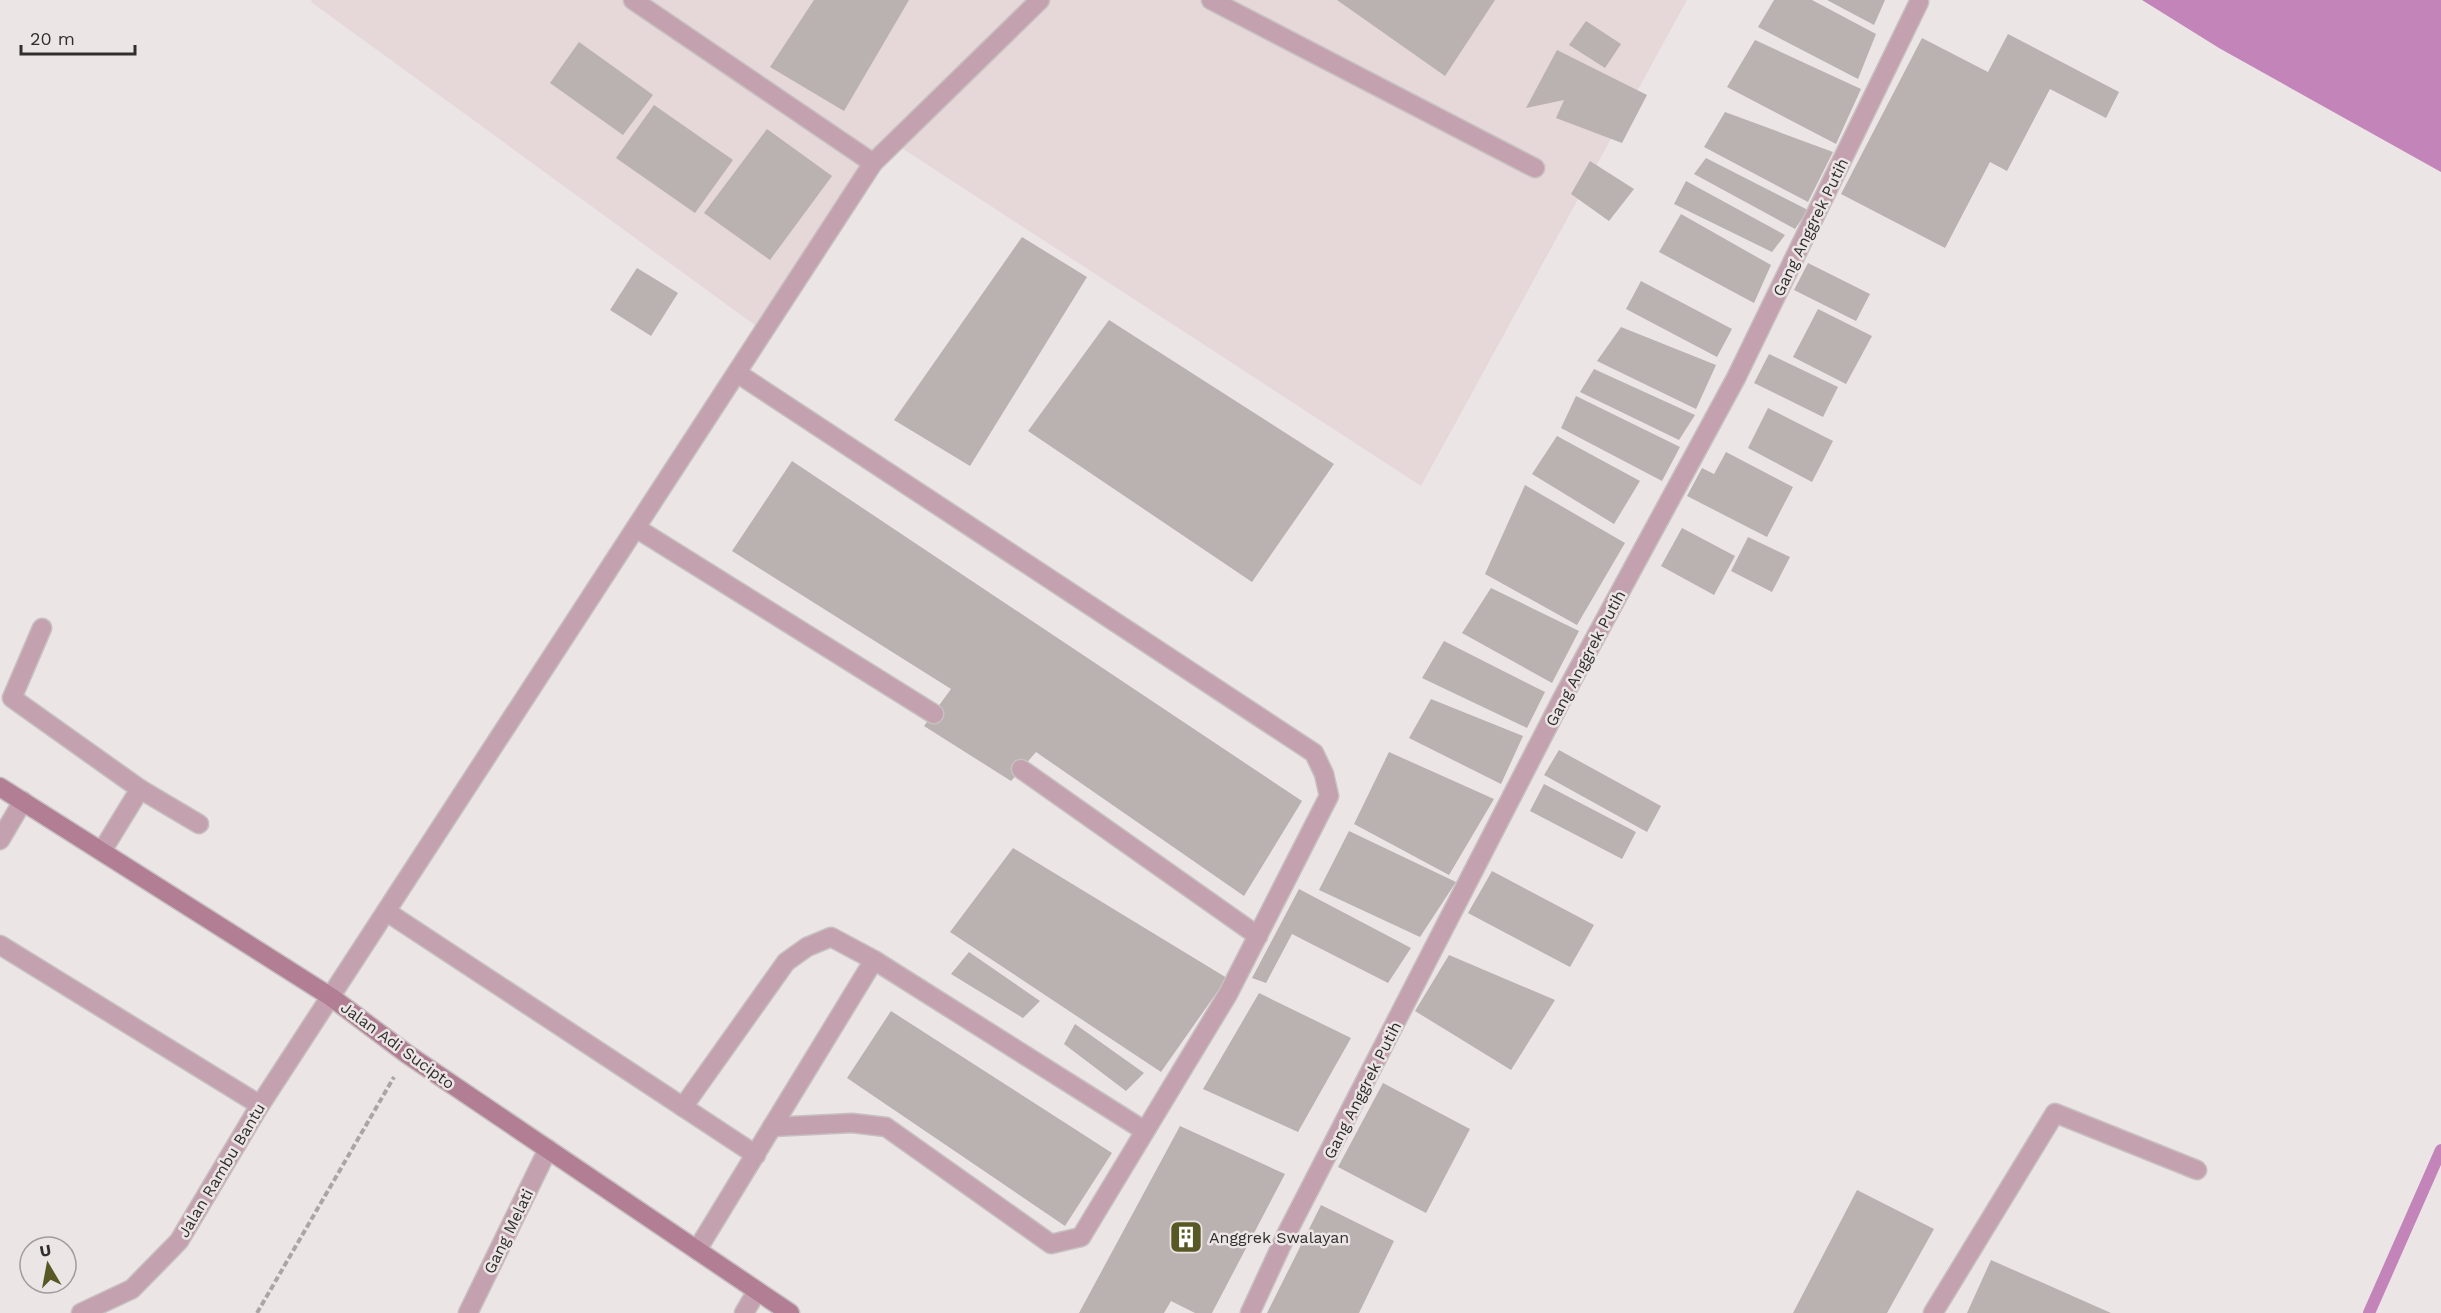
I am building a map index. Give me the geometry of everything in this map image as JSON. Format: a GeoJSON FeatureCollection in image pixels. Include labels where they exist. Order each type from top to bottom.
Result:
{"type":"FeatureCollection","features":[{"type":"Feature","properties":{"kind":"main road","name":"Jalan Adi Sucipto"},"geometry":{"type":"LineString","coordinates":[[0,787],[331,997],[407,1054],[790,1313]]}},
{"type":"Feature","properties":{"kind":"street"},"geometry":{"type":"LineString","coordinates":[[633,0],[873,163]]}},
{"type":"Feature","properties":{"kind":"street","name":"Jalan Rambu Bantu"},"geometry":{"type":"LineString","coordinates":[[81,1313],[132,1289],[178,1241],[260,1105],[873,163],[1040,0]]}},
{"type":"Feature","properties":{"kind":"street"},"geometry":{"type":"LineString","coordinates":[[1211,0],[1535,168]]}},
{"type":"Feature","properties":{"kind":"street","name":"Gang Anggrek Putih"},"geometry":{"type":"LineString","coordinates":[[1250,1313],[1288,1231],[1557,707],[1736,378],[1919,2]]}},
{"type":"Feature","properties":{"kind":"street"},"geometry":{"type":"LineString","coordinates":[[737,374],[1314,753],[1324,774],[1329,796],[1228,994],[1081,1237],[1051,1244],[886,1127],[852,1124],[772,1127]]}},
{"type":"Feature","properties":{"kind":"street"},"geometry":{"type":"LineString","coordinates":[[636,528],[934,714]]}},
{"type":"Feature","properties":{"kind":"street"},"geometry":{"type":"LineString","coordinates":[[42,628],[12,698],[140,789],[200,824]]}},
{"type":"Feature","properties":{"kind":"street"},"geometry":{"type":"LineString","coordinates":[[1021,770],[1258,936]]}},
{"type":"Feature","properties":{"kind":"street"},"geometry":{"type":"LineString","coordinates":[[102,851],[140,789]]}},
{"type":"Feature","properties":{"kind":"street"},"geometry":{"type":"LineString","coordinates":[[0,840],[23,801]]}},
{"type":"Feature","properties":{"kind":"street"},"geometry":{"type":"LineString","coordinates":[[387,912],[756,1155]]}},
{"type":"Feature","properties":{"kind":"street"},"geometry":{"type":"LineString","coordinates":[[683,1107],[786,962],[807,947],[831,937],[874,960],[1145,1131]]}},
{"type":"Feature","properties":{"kind":"street"},"geometry":{"type":"LineString","coordinates":[[0,945],[260,1105]]}},
{"type":"Feature","properties":{"kind":"street"},"geometry":{"type":"LineString","coordinates":[[697,1250],[874,960]]}},
{"type":"Feature","properties":{"kind":"street"},"geometry":{"type":"LineString","coordinates":[[1934,1313],[2055,1113],[2197,1170]]}},
{"type":"Feature","properties":{"kind":"street","name":"Gang Melati"},"geometry":{"type":"LineString","coordinates":[[468,1313],[548,1149]]}},
{"type":"Feature","properties":{"kind":"street"},"geometry":{"type":"LineString","coordinates":[[744,1313],[758,1291]]}},
{"type":"Feature","properties":{"kind":"path"},"geometry":{"type":"LineString","coordinates":[[257,1313],[407,1054]]}},
{"type":"Feature","properties":{"kind":"shaded area"},"geometry":{"type":"Polygon","coordinates":[[[312,0],[1687,0],[1421,486],[894,143],[763,331],[311,2],[312,0]]]}},
{"type":"Feature","properties":{"kind":"shaded area"},"geometry":{"type":"Polygon","coordinates":[[[2142,0],[2441,0],[2441,172],[2219,48],[2142,0]]]}},
{"type":"Feature","properties":{"kind":"building"},"geometry":{"type":"Polygon","coordinates":[[[814,0],[909,0],[844,111],[770,67],[814,0]]]}},
{"type":"Feature","properties":{"kind":"building"},"geometry":{"type":"Polygon","coordinates":[[[1337,0],[1495,0],[1445,76],[1337,0]]]}},
{"type":"Feature","properties":{"kind":"building"},"geometry":{"type":"Polygon","coordinates":[[[1774,0],[1812,0],[1876,34],[1858,79],[1758,27],[1774,0]]]}},
{"type":"Feature","properties":{"kind":"building"},"geometry":{"type":"Polygon","coordinates":[[[1827,0],[1885,0],[1874,25],[1827,0]]]}},
{"type":"Feature","properties":{"kind":"building"},"geometry":{"type":"Polygon","coordinates":[[[1586,21],[1621,44],[1605,68],[1569,45],[1586,21]]]}},
{"type":"Feature","properties":{"kind":"building"},"geometry":{"type":"Polygon","coordinates":[[[2008,34],[2119,92],[2106,118],[2050,89],[2007,171],[1990,162],[1945,248],[1841,194],[1922,38],[1988,72],[2008,34]]]}},
{"type":"Feature","properties":{"kind":"building"},"geometry":{"type":"Polygon","coordinates":[[[1755,40],[1861,89],[1836,144],[1727,87],[1755,40]]]}},
{"type":"Feature","properties":{"kind":"building"},"geometry":{"type":"Polygon","coordinates":[[[579,42],[653,95],[623,135],[550,83],[579,42]]]}},
{"type":"Feature","properties":{"kind":"building"},"geometry":{"type":"Polygon","coordinates":[[[1557,50],[1647,95],[1622,143],[1556,118],[1564,100],[1526,108],[1557,50]]]}},
{"type":"Feature","properties":{"kind":"building"},"geometry":{"type":"Polygon","coordinates":[[[654,105],[733,160],[695,213],[616,158],[654,105]]]}},
{"type":"Feature","properties":{"kind":"building"},"geometry":{"type":"Polygon","coordinates":[[[1725,112],[1833,152],[1808,202],[1704,147],[1725,112]]]}},
{"type":"Feature","properties":{"kind":"building"},"geometry":{"type":"Polygon","coordinates":[[[767,129],[832,176],[770,260],[704,213],[767,129]]]}},
{"type":"Feature","properties":{"kind":"building"},"geometry":{"type":"Polygon","coordinates":[[[1706,158],[1808,210],[1795,229],[1694,174],[1706,158]]]}},
{"type":"Feature","properties":{"kind":"building"},"geometry":{"type":"Polygon","coordinates":[[[1590,161],[1634,189],[1609,221],[1571,194],[1590,161]]]}},
{"type":"Feature","properties":{"kind":"building"},"geometry":{"type":"Polygon","coordinates":[[[1686,181],[1785,235],[1772,252],[1674,204],[1686,181]]]}},
{"type":"Feature","properties":{"kind":"building"},"geometry":{"type":"Polygon","coordinates":[[[1681,214],[1771,265],[1754,303],[1659,252],[1681,214]]]}},
{"type":"Feature","properties":{"kind":"building"},"geometry":{"type":"Polygon","coordinates":[[[1022,237],[1087,277],[970,466],[894,420],[1022,237]]]}},
{"type":"Feature","properties":{"kind":"building"},"geometry":{"type":"Polygon","coordinates":[[[1808,263],[1870,294],[1856,321],[1794,290],[1808,263]]]}},
{"type":"Feature","properties":{"kind":"building"},"geometry":{"type":"Polygon","coordinates":[[[637,268],[678,293],[651,336],[610,310],[637,268]]]}},
{"type":"Feature","properties":{"kind":"building"},"geometry":{"type":"Polygon","coordinates":[[[1641,281],[1732,329],[1717,357],[1626,309],[1641,281]]]}},
{"type":"Feature","properties":{"kind":"building"},"geometry":{"type":"Polygon","coordinates":[[[1818,309],[1872,336],[1846,384],[1793,357],[1818,309]]]}},
{"type":"Feature","properties":{"kind":"building"},"geometry":{"type":"Polygon","coordinates":[[[1109,320],[1334,464],[1252,582],[1028,431],[1109,320]]]}},
{"type":"Feature","properties":{"kind":"building"},"geometry":{"type":"Polygon","coordinates":[[[1621,327],[1716,365],[1696,409],[1597,361],[1621,327]]]}},
{"type":"Feature","properties":{"kind":"building"},"geometry":{"type":"Polygon","coordinates":[[[1769,354],[1838,387],[1823,417],[1754,383],[1769,354]]]}},
{"type":"Feature","properties":{"kind":"building"},"geometry":{"type":"Polygon","coordinates":[[[1594,369],[1695,415],[1679,440],[1580,392],[1594,369]]]}},
{"type":"Feature","properties":{"kind":"building"},"geometry":{"type":"Polygon","coordinates":[[[1576,396],[1680,447],[1662,481],[1561,428],[1576,396]]]}},
{"type":"Feature","properties":{"kind":"building"},"geometry":{"type":"Polygon","coordinates":[[[1768,408],[1833,441],[1812,482],[1748,448],[1768,408]]]}},
{"type":"Feature","properties":{"kind":"building"},"geometry":{"type":"Polygon","coordinates":[[[1557,436],[1640,481],[1614,524],[1532,474],[1557,436]]]}},
{"type":"Feature","properties":{"kind":"building"},"geometry":{"type":"Polygon","coordinates":[[[1726,452],[1793,487],[1767,537],[1687,496],[1702,468],[1714,474],[1726,452]]]}},
{"type":"Feature","properties":{"kind":"building"},"geometry":{"type":"Polygon","coordinates":[[[792,461],[1302,801],[1244,896],[1036,752],[1011,781],[924,726],[951,689],[732,551],[792,461]]]}},
{"type":"Feature","properties":{"kind":"building"},"geometry":{"type":"Polygon","coordinates":[[[1525,485],[1625,543],[1577,625],[1485,574],[1525,485]]]}},
{"type":"Feature","properties":{"kind":"building"},"geometry":{"type":"Polygon","coordinates":[[[1682,528],[1735,556],[1714,595],[1661,566],[1682,528]]]}},
{"type":"Feature","properties":{"kind":"building"},"geometry":{"type":"Polygon","coordinates":[[[1748,537],[1790,557],[1772,592],[1731,571],[1748,537]]]}},
{"type":"Feature","properties":{"kind":"building"},"geometry":{"type":"Polygon","coordinates":[[[1491,588],[1579,631],[1552,683],[1462,633],[1491,588]]]}},
{"type":"Feature","properties":{"kind":"building"},"geometry":{"type":"Polygon","coordinates":[[[1444,641],[1545,692],[1527,728],[1422,678],[1444,641]]]}},
{"type":"Feature","properties":{"kind":"building"},"geometry":{"type":"Polygon","coordinates":[[[1431,699],[1523,736],[1501,784],[1409,738],[1431,699]]]}},
{"type":"Feature","properties":{"kind":"building"},"geometry":{"type":"Polygon","coordinates":[[[1559,750],[1661,806],[1647,832],[1544,775],[1559,750]]]}},
{"type":"Feature","properties":{"kind":"building"},"geometry":{"type":"Polygon","coordinates":[[[1389,752],[1494,799],[1449,875],[1354,824],[1389,752]]]}},
{"type":"Feature","properties":{"kind":"building"},"geometry":{"type":"Polygon","coordinates":[[[1544,784],[1636,832],[1622,859],[1530,811],[1544,784]]]}},
{"type":"Feature","properties":{"kind":"building"},"geometry":{"type":"Polygon","coordinates":[[[1349,831],[1456,882],[1420,937],[1319,890],[1349,831]]]}},
{"type":"Feature","properties":{"kind":"building"},"geometry":{"type":"Polygon","coordinates":[[[1013,848],[1227,978],[1161,1072],[950,932],[1013,848]]]}},
{"type":"Feature","properties":{"kind":"building"},"geometry":{"type":"Polygon","coordinates":[[[1492,871],[1594,925],[1570,967],[1468,913],[1492,871]]]}},
{"type":"Feature","properties":{"kind":"building"},"geometry":{"type":"Polygon","coordinates":[[[1299,889],[1411,948],[1388,983],[1292,934],[1266,983],[1252,978],[1299,889]]]}},
{"type":"Feature","properties":{"kind":"building"},"geometry":{"type":"Polygon","coordinates":[[[969,952],[1040,1001],[1023,1018],[951,974],[969,952]]]}},
{"type":"Feature","properties":{"kind":"building"},"geometry":{"type":"Polygon","coordinates":[[[1449,955],[1555,1000],[1511,1070],[1415,1011],[1449,955]]]}},
{"type":"Feature","properties":{"kind":"building"},"geometry":{"type":"Polygon","coordinates":[[[1259,993],[1351,1038],[1298,1132],[1203,1089],[1259,993]]]}},
{"type":"Feature","properties":{"kind":"building"},"geometry":{"type":"Polygon","coordinates":[[[891,1011],[1112,1153],[1065,1226],[847,1078],[891,1011]]]}},
{"type":"Feature","properties":{"kind":"building"},"geometry":{"type":"Polygon","coordinates":[[[1075,1024],[1144,1073],[1126,1091],[1064,1044],[1075,1024]]]}},
{"type":"Feature","properties":{"kind":"building"},"geometry":{"type":"Polygon","coordinates":[[[1383,1083],[1470,1129],[1426,1213],[1338,1167],[1383,1083]]]}},
{"type":"Feature","properties":{"kind":"building","name":"Anggrek Swalayan"},"geometry":{"type":"Polygon","coordinates":[[[1180,1126],[1285,1174],[1212,1313],[1195,1313],[1171,1301],[1164,1313],[1079,1313],[1180,1126]]]}},
{"type":"Feature","properties":{"kind":"building"},"geometry":{"type":"Polygon","coordinates":[[[1857,1190],[1934,1229],[1887,1313],[1793,1313],[1857,1190]]]}},
{"type":"Feature","properties":{"kind":"building"},"geometry":{"type":"Polygon","coordinates":[[[1321,1205],[1394,1241],[1359,1313],[1267,1313],[1321,1205]]]}},
{"type":"Feature","properties":{"kind":"building"},"geometry":{"type":"Polygon","coordinates":[[[1991,1260],[2111,1313],[1967,1313],[1991,1260]]]}},
{"type":"Feature","properties":{"kind":"waterway"},"geometry":{"type":"LineString","coordinates":[[2369,1313],[2441,1150]]}},
{"type":"Feature","properties":{"kind":"place","name":"Anggrek Swalayan"},"geometry":{"type":"Point","coordinates":[1186,1237]}}]}
